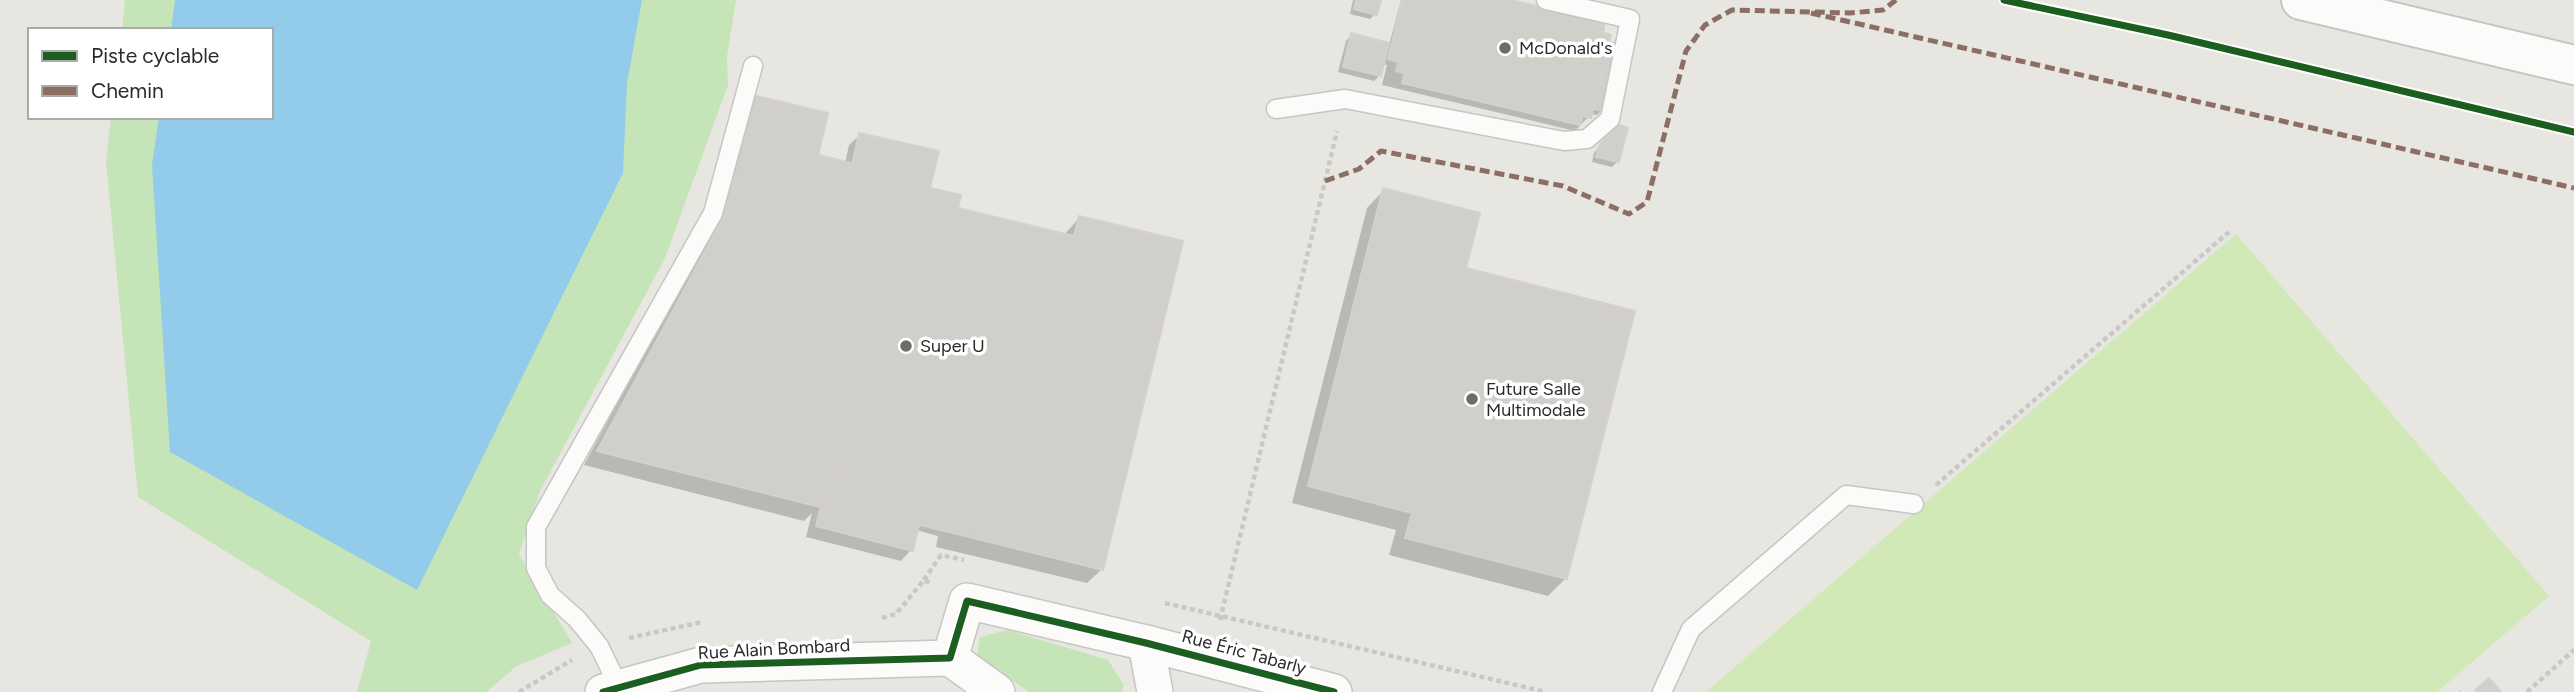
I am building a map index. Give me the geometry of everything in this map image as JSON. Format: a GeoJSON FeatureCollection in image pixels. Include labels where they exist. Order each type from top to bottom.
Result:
{"type":"FeatureCollection","features":[{"type":"Feature","properties":{"kind":"main road"},"geometry":{"type":"LineString","coordinates":[[2301,0],[2574,65]]}},
{"type":"Feature","properties":{"kind":"street","name":"Rue Éric Tabarly"},"geometry":{"type":"LineString","coordinates":[[967,601],[1146,643],[1334,692]]}},
{"type":"Feature","properties":{"kind":"street"},"geometry":{"type":"LineString","coordinates":[[967,601],[950,658],[997,692]]}},
{"type":"Feature","properties":{"kind":"street"},"geometry":{"type":"LineString","coordinates":[[1146,643],[1156,692]]}},
{"type":"Feature","properties":{"kind":"street","name":"Rue Alain Bombard"},"geometry":{"type":"LineString","coordinates":[[610,689],[701,665],[950,658]]}},
{"type":"Feature","properties":{"kind":"lane"},"geometry":{"type":"LineString","coordinates":[[1276,109],[1345,99],[1564,141],[1587,139],[1611,119],[1630,19],[1546,0]]}},
{"type":"Feature","properties":{"kind":"lane"},"geometry":{"type":"LineString","coordinates":[[610,689],[599,646],[577,619],[550,595],[536,568],[536,527],[713,213],[753,66]]}},
{"type":"Feature","properties":{"kind":"lane"},"geometry":{"type":"LineString","coordinates":[[1662,692],[1691,629],[1846,495],[1914,504]]}},
{"type":"Feature","properties":{"kind":"path"},"geometry":{"type":"LineString","coordinates":[[1210,659],[1345,99]]}},
{"type":"Feature","properties":{"kind":"path"},"geometry":{"type":"LineString","coordinates":[[1914,504],[2229,232]]}},
{"type":"Feature","properties":{"kind":"path"},"geometry":{"type":"LineString","coordinates":[[877,620],[896,614],[941,555],[967,561]]}},
{"type":"Feature","properties":{"kind":"path"},"geometry":{"type":"LineString","coordinates":[[924,580],[967,601]]}},
{"type":"Feature","properties":{"kind":"path"},"geometry":{"type":"LineString","coordinates":[[1153,601],[1546,692]]}},
{"type":"Feature","properties":{"kind":"path"},"geometry":{"type":"LineString","coordinates":[[519,692],[550,671],[599,646],[695,622],[708,622]]}},
{"type":"Feature","properties":{"kind":"path"},"geometry":{"type":"LineString","coordinates":[[2527,692],[2574,650]]}},
{"type":"Feature","properties":{"kind":"green space"},"geometry":{"type":"Polygon","coordinates":[[[125,0],[736,0],[727,56],[728,85],[665,258],[540,491],[519,554],[572,643],[517,666],[486,692],[357,692],[371,641],[138,497],[106,161],[111,119],[273,119],[273,28],[122,28],[125,0]]]}},
{"type":"Feature","properties":{"kind":"green space"},"geometry":{"type":"Polygon","coordinates":[[[2236,234],[2549,596],[2437,692],[1706,692],[2236,234]]]}},
{"type":"Feature","properties":{"kind":"green space"},"geometry":{"type":"Polygon","coordinates":[[[1008,630],[1108,660],[1124,685],[1122,692],[1029,692],[977,655],[980,637],[1008,630]]]}},
{"type":"Feature","properties":{"kind":"water"},"geometry":{"type":"Polygon","coordinates":[[[175,0],[642,0],[627,83],[623,173],[417,590],[170,452],[152,165],[159,119],[273,119],[273,28],[171,28],[175,0]]]}},
{"type":"Feature","properties":{"kind":"building"},"geometry":{"type":"Polygon","coordinates":[[[1356,0],[1381,0],[1377,15],[1354,9],[1356,0]]]}},
{"type":"Feature","properties":{"kind":"building"},"geometry":{"type":"Polygon","coordinates":[[[1402,0],[1413,0],[1398,62],[1388,59],[1402,0]]]}},
{"type":"Feature","properties":{"kind":"building","name":"McDonald's"},"geometry":{"type":"Polygon","coordinates":[[[1413,0],[1466,0],[1487,5],[1492,0],[1506,3],[1505,9],[1564,24],[1566,17],[1579,20],[1578,26],[1611,35],[1591,118],[1396,71],[1413,0]]]}},
{"type":"Feature","properties":{"kind":"building"},"geometry":{"type":"Polygon","coordinates":[[[1466,0],[1489,0],[1487,5],[1466,0]]]}},
{"type":"Feature","properties":{"kind":"building"},"geometry":{"type":"Polygon","coordinates":[[[1492,0],[1511,0],[1605,22],[1603,33],[1578,26],[1579,20],[1566,17],[1564,24],[1505,9],[1506,3],[1492,0]]]}},
{"type":"Feature","properties":{"kind":"building"},"geometry":{"type":"Polygon","coordinates":[[[1351,33],[1389,43],[1381,76],[1343,67],[1351,33]]]}},
{"type":"Feature","properties":{"kind":"building"},"geometry":{"type":"Polygon","coordinates":[[[1610,42],[1619,45],[1604,111],[1594,109],[1610,42]]]}},
{"type":"Feature","properties":{"kind":"building"},"geometry":{"type":"Polygon","coordinates":[[[1405,73],[1583,115],[1580,125],[1402,83],[1405,73]]]}},
{"type":"Feature","properties":{"kind":"building"},"geometry":{"type":"Polygon","coordinates":[[[752,95],[828,113],[818,156],[742,137],[752,95]]]}},
{"type":"Feature","properties":{"kind":"building"},"geometry":{"type":"Polygon","coordinates":[[[1617,124],[1628,128],[1619,162],[1596,157],[1599,146],[1617,124]]]}},
{"type":"Feature","properties":{"kind":"building"},"geometry":{"type":"Polygon","coordinates":[[[859,133],[939,151],[930,188],[851,170],[859,133]]]}},
{"type":"Feature","properties":{"kind":"building","name":"Super U"},"geometry":{"type":"Polygon","coordinates":[[[742,137],[852,163],[851,170],[961,195],[958,208],[1074,236],[1079,216],[1183,241],[1103,570],[949,532],[956,505],[829,473],[820,507],[597,451],[717,229],[742,137]]]}},
{"type":"Feature","properties":{"kind":"building","name":"Future Salle Multimodale"},"geometry":{"type":"Polygon","coordinates":[[[1383,188],[1480,213],[1466,268],[1635,311],[1567,579],[1405,538],[1412,513],[1308,486],[1383,188]]]}},
{"type":"Feature","properties":{"kind":"building"},"geometry":{"type":"Polygon","coordinates":[[[829,473],[890,488],[883,516],[919,525],[913,551],[816,526],[829,473]]]}},
{"type":"Feature","properties":{"kind":"building"},"geometry":{"type":"Polygon","coordinates":[[[890,488],[956,505],[949,532],[883,516],[890,488]]]}},
{"type":"Feature","properties":{"kind":"building"},"geometry":{"type":"Polygon","coordinates":[[[2489,678],[2501,692],[2475,690],[2489,678]]]}},
{"type":"Feature","properties":{"kind":"marked path"},"geometry":{"type":"LineString","coordinates":[[1325,181],[1359,169],[1381,151],[1563,186],[1629,214],[1647,202],[1686,51],[1705,25],[1732,10],[1850,13],[1883,10],[1896,0]]}},
{"type":"Feature","properties":{"kind":"marked path"},"geometry":{"type":"LineString","coordinates":[[1811,13],[2574,188]]}},
{"type":"Feature","properties":{"kind":"cycle path"},"geometry":{"type":"LineString","coordinates":[[2004,0],[2168,35],[2574,132]]}},
{"type":"Feature","properties":{"kind":"cycle path"},"geometry":{"type":"LineString","coordinates":[[603,692],[701,665],[950,658],[967,601],[1146,643],[1334,692]]}},
{"type":"Feature","properties":{"kind":"place","name":"McDonald's"},"geometry":{"type":"Point","coordinates":[1505,48]}},
{"type":"Feature","properties":{"kind":"place","name":"Super U"},"geometry":{"type":"Point","coordinates":[906,346]}},
{"type":"Feature","properties":{"kind":"place","name":"Future Salle Multimodale"},"geometry":{"type":"Point","coordinates":[1472,399]}}]}
